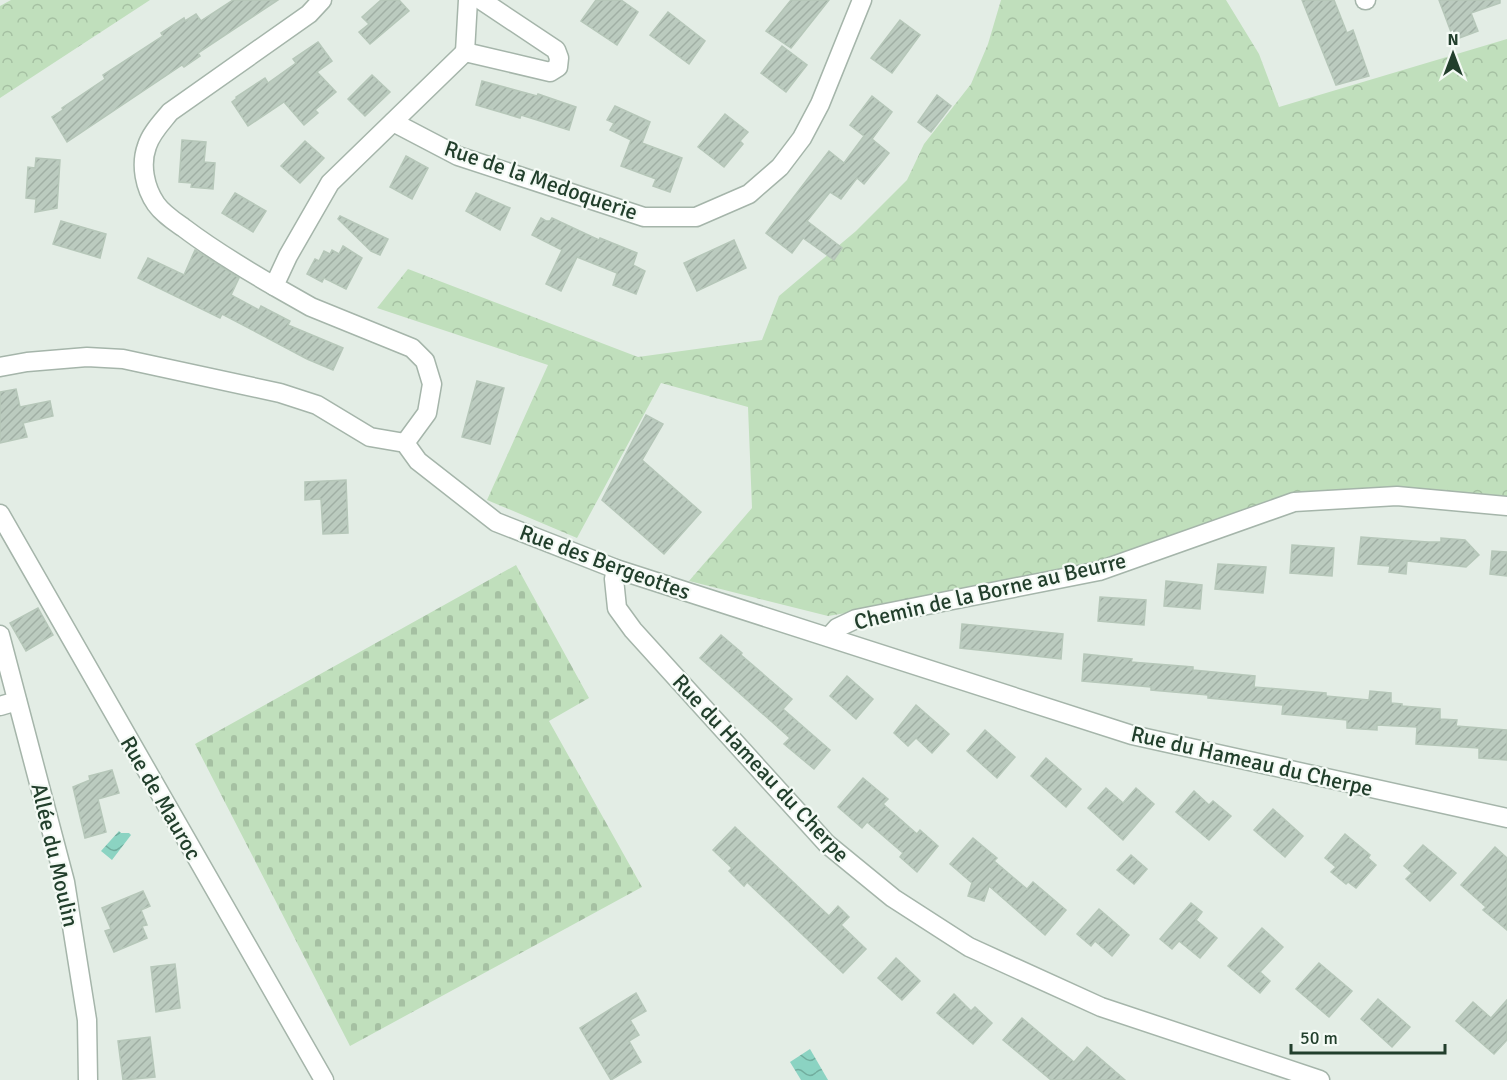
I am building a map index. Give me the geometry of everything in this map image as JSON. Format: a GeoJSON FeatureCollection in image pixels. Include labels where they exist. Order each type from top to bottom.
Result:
{"type":"FeatureCollection","features":[{"type":"Feature","properties":{"kind":"street"},"geometry":{"type":"LineString","coordinates":[[0,367],[27,362],[87,357],[123,358],[280,393],[317,405],[370,437],[405,443],[427,413],[432,384],[424,361],[412,348],[311,307],[203,242],[166,215],[157,205],[149,191],[143,170],[147,146],[156,129],[170,112],[309,14],[322,0]]}},
{"type":"Feature","properties":{"kind":"street"},"geometry":{"type":"LineString","coordinates":[[274,286],[288,256],[330,183],[465,52],[468,0]]}},
{"type":"Feature","properties":{"kind":"street"},"geometry":{"type":"LineString","coordinates":[[465,52],[550,72],[558,67],[559,58],[556,50],[481,0]]}},
{"type":"Feature","properties":{"kind":"street","name":"Rue de la Medoquerie"},"geometry":{"type":"LineString","coordinates":[[393,122],[458,156],[644,217],[696,217],[749,194],[780,167],[802,138],[819,104],[862,0]]}},
{"type":"Feature","properties":{"kind":"street","name":"Rue des Bergeottes"},"geometry":{"type":"LineString","coordinates":[[405,443],[418,461],[496,522],[616,569],[829,637]]}},
{"type":"Feature","properties":{"kind":"street","name":"Chemin de la Borne au Beurre"},"geometry":{"type":"LineString","coordinates":[[829,637],[837,628],[856,619],[1100,571],[1294,502],[1397,496],[1507,506]]}},
{"type":"Feature","properties":{"kind":"street","name":"Rue de Mauroc"},"geometry":{"type":"LineString","coordinates":[[0,514],[324,1080]]}},
{"type":"Feature","properties":{"kind":"street","name":"Rue du Hameau du Cherpe"},"geometry":{"type":"LineString","coordinates":[[616,569],[614,579],[617,608],[633,630],[827,844],[893,898],[969,947],[1101,1007],[1320,1080]]}},
{"type":"Feature","properties":{"kind":"street","name":"Allée du Moulin"},"geometry":{"type":"LineString","coordinates":[[0,634],[9,704],[65,882],[87,1020],[88,1080]]}},
{"type":"Feature","properties":{"kind":"street","name":"Rue du Hameau du Cherpe"},"geometry":{"type":"LineString","coordinates":[[829,637],[1132,735],[1507,818]]}},
{"type":"Feature","properties":{"kind":"green space"},"geometry":{"type":"Polygon","coordinates":[[[11,0],[150,0],[0,98],[0,6],[11,0]]]}},
{"type":"Feature","properties":{"kind":"green space"},"geometry":{"type":"Polygon","coordinates":[[[1001,0],[1226,0],[1259,54],[1279,107],[1507,39],[1507,506],[1294,502],[1099,571],[828,616],[689,581],[752,508],[748,407],[661,383],[577,538],[487,500],[548,365],[377,308],[408,269],[638,357],[762,340],[779,296],[856,231],[907,180],[924,144],[971,84],[988,44],[1001,0]]]}},
{"type":"Feature","properties":{"kind":"green space"},"geometry":{"type":"Polygon","coordinates":[[[516,565],[589,698],[549,721],[642,887],[350,1046],[195,744],[516,565]]]}},
{"type":"Feature","properties":{"kind":"water"},"geometry":{"type":"Polygon","coordinates":[[[119,831],[131,835],[112,860],[101,851],[119,831]]]}},
{"type":"Feature","properties":{"kind":"water"},"geometry":{"type":"Polygon","coordinates":[[[810,1049],[828,1080],[801,1080],[790,1062],[810,1049]]]}},
{"type":"Feature","properties":{"kind":"building"},"geometry":{"type":"Polygon","coordinates":[[[233,0],[278,0],[198,53],[200,56],[184,67],[182,65],[67,142],[52,117],[63,110],[62,108],[105,79],[103,75],[163,36],[161,33],[184,18],[185,21],[196,14],[201,21],[233,0]]]}},
{"type":"Feature","properties":{"kind":"building"},"geometry":{"type":"Polygon","coordinates":[[[381,0],[399,0],[409,11],[370,44],[359,32],[369,24],[362,17],[381,0]]]}},
{"type":"Feature","properties":{"kind":"building"},"geometry":{"type":"Polygon","coordinates":[[[596,0],[621,0],[638,12],[617,45],[581,21],[596,0]]]}},
{"type":"Feature","properties":{"kind":"building"},"geometry":{"type":"Polygon","coordinates":[[[791,0],[829,0],[791,48],[766,31],[791,0]]]}},
{"type":"Feature","properties":{"kind":"building"},"geometry":{"type":"Polygon","coordinates":[[[1302,0],[1334,0],[1347,33],[1353,30],[1369,76],[1336,85],[1302,0]]]}},
{"type":"Feature","properties":{"kind":"building"},"geometry":{"type":"Polygon","coordinates":[[[1439,0],[1500,0],[1500,3],[1471,13],[1478,31],[1454,40],[1439,0]]]}},
{"type":"Feature","properties":{"kind":"building"},"geometry":{"type":"Polygon","coordinates":[[[668,12],[705,41],[689,64],[650,35],[668,12]]]}},
{"type":"Feature","properties":{"kind":"building"},"geometry":{"type":"Polygon","coordinates":[[[900,20],[920,35],[892,73],[871,58],[900,20]]]}},
{"type":"Feature","properties":{"kind":"building"},"geometry":{"type":"Polygon","coordinates":[[[318,42],[332,61],[317,72],[336,92],[315,110],[318,113],[304,125],[284,102],[248,126],[232,102],[236,97],[265,78],[268,83],[296,63],[293,59],[318,42]]]}},
{"type":"Feature","properties":{"kind":"building"},"geometry":{"type":"Polygon","coordinates":[[[782,46],[807,65],[786,92],[761,73],[782,46]]]}},
{"type":"Feature","properties":{"kind":"building"},"geometry":{"type":"Polygon","coordinates":[[[372,75],[390,92],[365,116],[348,99],[372,75]]]}},
{"type":"Feature","properties":{"kind":"building"},"geometry":{"type":"Polygon","coordinates":[[[482,81],[537,96],[538,94],[576,107],[569,130],[521,115],[520,118],[476,105],[482,81]]]}},
{"type":"Feature","properties":{"kind":"building"},"geometry":{"type":"Polygon","coordinates":[[[937,95],[951,106],[931,132],[918,122],[937,95]]]}},
{"type":"Feature","properties":{"kind":"building"},"geometry":{"type":"Polygon","coordinates":[[[872,96],[892,112],[872,139],[889,153],[864,184],[857,178],[841,199],[830,192],[807,221],[842,248],[834,260],[803,238],[792,253],[766,233],[829,151],[844,163],[864,136],[850,125],[872,96]]]}},
{"type":"Feature","properties":{"kind":"building"},"geometry":{"type":"Polygon","coordinates":[[[615,106],[650,122],[642,143],[682,158],[670,192],[653,186],[656,179],[621,166],[631,140],[610,130],[614,123],[607,120],[615,106]]]}},
{"type":"Feature","properties":{"kind":"building"},"geometry":{"type":"Polygon","coordinates":[[[725,114],[748,132],[740,141],[743,144],[724,167],[698,147],[725,114]]]}},
{"type":"Feature","properties":{"kind":"building"},"geometry":{"type":"Polygon","coordinates":[[[182,140],[206,142],[204,162],[215,163],[213,189],[191,187],[192,183],[179,182],[182,140]]]}},
{"type":"Feature","properties":{"kind":"building"},"geometry":{"type":"Polygon","coordinates":[[[305,141],[324,158],[300,183],[281,166],[305,141]]]}},
{"type":"Feature","properties":{"kind":"building"},"geometry":{"type":"Polygon","coordinates":[[[406,156],[428,168],[412,199],[390,187],[406,156]]]}},
{"type":"Feature","properties":{"kind":"building"},"geometry":{"type":"Polygon","coordinates":[[[36,158],[60,160],[57,208],[35,212],[36,199],[26,198],[28,167],[35,168],[36,158]]]}},
{"type":"Feature","properties":{"kind":"building"},"geometry":{"type":"Polygon","coordinates":[[[235,193],[266,211],[253,232],[222,213],[235,193]]]}},
{"type":"Feature","properties":{"kind":"building"},"geometry":{"type":"Polygon","coordinates":[[[476,193],[510,208],[500,230],[466,211],[476,193]]]}},
{"type":"Feature","properties":{"kind":"building"},"geometry":{"type":"Polygon","coordinates":[[[340,216],[388,239],[380,255],[371,251],[338,219],[340,216]]]}},
{"type":"Feature","properties":{"kind":"building"},"geometry":{"type":"Polygon","coordinates":[[[541,218],[550,221],[552,218],[599,240],[600,238],[637,253],[633,265],[645,271],[636,294],[613,285],[617,273],[577,257],[561,291],[546,284],[562,250],[532,235],[541,218]]]}},
{"type":"Feature","properties":{"kind":"building"},"geometry":{"type":"Polygon","coordinates":[[[61,221],[106,234],[100,258],[53,244],[61,221]]]}},
{"type":"Feature","properties":{"kind":"building"},"geometry":{"type":"Polygon","coordinates":[[[734,240],[746,268],[697,291],[684,263],[734,240]]]}},
{"type":"Feature","properties":{"kind":"building"},"geometry":{"type":"Polygon","coordinates":[[[343,246],[362,258],[346,289],[324,278],[322,282],[307,274],[315,259],[319,261],[324,251],[330,254],[332,250],[339,254],[343,246]]]}},
{"type":"Feature","properties":{"kind":"building"},"geometry":{"type":"Polygon","coordinates":[[[195,250],[239,278],[231,295],[259,310],[261,306],[290,321],[288,325],[343,348],[333,370],[307,359],[222,314],[220,318],[138,278],[148,258],[184,275],[195,250]]]}},
{"type":"Feature","properties":{"kind":"building"},"geometry":{"type":"Polygon","coordinates":[[[477,381],[504,388],[490,444],[462,437],[477,381]]]}},
{"type":"Feature","properties":{"kind":"building"},"geometry":{"type":"Polygon","coordinates":[[[16,389],[20,407],[50,401],[53,416],[23,423],[27,437],[0,443],[0,392],[16,389]]]}},
{"type":"Feature","properties":{"kind":"building"},"geometry":{"type":"Polygon","coordinates":[[[646,415],[663,424],[642,460],[701,512],[664,554],[602,500],[646,415]]]}},
{"type":"Feature","properties":{"kind":"building"},"geometry":{"type":"Polygon","coordinates":[[[346,480],[348,533],[323,534],[321,499],[305,500],[305,482],[346,480]]]}},
{"type":"Feature","properties":{"kind":"building"},"geometry":{"type":"Polygon","coordinates":[[[1361,537],[1428,542],[1441,542],[1441,538],[1465,540],[1479,555],[1466,567],[1407,561],[1406,574],[1389,572],[1390,566],[1358,564],[1361,537]]]}},
{"type":"Feature","properties":{"kind":"building"},"geometry":{"type":"Polygon","coordinates":[[[1292,545],[1334,548],[1332,576],[1290,573],[1292,545]]]}},
{"type":"Feature","properties":{"kind":"building"},"geometry":{"type":"Polygon","coordinates":[[[1492,551],[1507,552],[1507,576],[1490,574],[1492,551]]]}},
{"type":"Feature","properties":{"kind":"building"},"geometry":{"type":"Polygon","coordinates":[[[1218,564],[1266,567],[1263,593],[1215,589],[1218,564]]]}},
{"type":"Feature","properties":{"kind":"building"},"geometry":{"type":"Polygon","coordinates":[[[1166,581],[1202,585],[1200,609],[1164,606],[1166,581]]]}},
{"type":"Feature","properties":{"kind":"building"},"geometry":{"type":"Polygon","coordinates":[[[1100,597],[1146,600],[1144,625],[1098,621],[1100,597]]]}},
{"type":"Feature","properties":{"kind":"building"},"geometry":{"type":"Polygon","coordinates":[[[38,608],[53,635],[26,651],[10,623],[38,608]]]}},
{"type":"Feature","properties":{"kind":"building"},"geometry":{"type":"Polygon","coordinates":[[[962,624],[1063,634],[1061,659],[960,648],[962,624]]]}},
{"type":"Feature","properties":{"kind":"building"},"geometry":{"type":"Polygon","coordinates":[[[721,635],[792,699],[783,709],[830,750],[814,769],[784,744],[790,738],[700,658],[721,635]]]}},
{"type":"Feature","properties":{"kind":"building"},"geometry":{"type":"Polygon","coordinates":[[[1084,654],[1132,659],[1131,662],[1193,667],[1193,670],[1255,676],[1254,687],[1326,693],[1326,696],[1369,700],[1370,691],[1391,693],[1391,703],[1440,709],[1440,719],[1457,720],[1456,726],[1507,730],[1507,760],[1479,758],[1479,748],[1416,744],[1417,727],[1377,725],[1377,730],[1347,728],[1347,720],[1282,714],[1283,705],[1208,698],[1208,695],[1151,690],[1151,687],[1082,681],[1084,654]]]}},
{"type":"Feature","properties":{"kind":"building"},"geometry":{"type":"Polygon","coordinates":[[[847,676],[873,699],[856,719],[830,696],[847,676]]]}},
{"type":"Feature","properties":{"kind":"building"},"geometry":{"type":"Polygon","coordinates":[[[916,705],[949,734],[932,753],[916,738],[908,746],[894,733],[916,705]]]}},
{"type":"Feature","properties":{"kind":"building"},"geometry":{"type":"Polygon","coordinates":[[[985,730],[1015,757],[997,778],[967,751],[985,730]]]}},
{"type":"Feature","properties":{"kind":"building"},"geometry":{"type":"Polygon","coordinates":[[[1046,758],[1081,789],[1066,807],[1031,776],[1046,758]]]}},
{"type":"Feature","properties":{"kind":"building"},"geometry":{"type":"Polygon","coordinates":[[[112,770],[119,793],[98,799],[106,832],[85,838],[73,787],[90,780],[89,776],[112,770]]]}},
{"type":"Feature","properties":{"kind":"building"},"geometry":{"type":"Polygon","coordinates":[[[863,778],[888,799],[883,804],[917,834],[920,830],[938,846],[917,872],[900,857],[903,853],[867,822],[862,828],[838,807],[863,778]]]}},
{"type":"Feature","properties":{"kind":"building"},"geometry":{"type":"Polygon","coordinates":[[[1106,788],[1123,803],[1136,788],[1154,804],[1123,840],[1088,808],[1106,788]]]}},
{"type":"Feature","properties":{"kind":"building"},"geometry":{"type":"Polygon","coordinates":[[[1194,791],[1209,805],[1213,801],[1231,816],[1209,840],[1176,812],[1194,791]]]}},
{"type":"Feature","properties":{"kind":"building"},"geometry":{"type":"Polygon","coordinates":[[[1273,809],[1303,836],[1285,857],[1254,830],[1273,809]]]}},
{"type":"Feature","properties":{"kind":"building"},"geometry":{"type":"Polygon","coordinates":[[[735,827],[829,916],[838,906],[849,917],[841,925],[866,949],[843,973],[747,882],[744,886],[729,871],[732,868],[713,850],[735,827]]]}},
{"type":"Feature","properties":{"kind":"building"},"geometry":{"type":"Polygon","coordinates":[[[1345,834],[1370,855],[1368,858],[1376,865],[1356,888],[1348,882],[1346,884],[1331,872],[1336,867],[1325,858],[1345,834]]]}},
{"type":"Feature","properties":{"kind":"building"},"geometry":{"type":"Polygon","coordinates":[[[973,838],[997,858],[994,861],[1027,889],[1033,882],[1066,910],[1045,935],[989,886],[984,901],[968,896],[972,883],[950,864],[973,838]]]}},
{"type":"Feature","properties":{"kind":"building"},"geometry":{"type":"Polygon","coordinates":[[[1423,845],[1456,873],[1430,901],[1406,879],[1412,873],[1404,866],[1423,845]]]}},
{"type":"Feature","properties":{"kind":"building"},"geometry":{"type":"Polygon","coordinates":[[[1495,847],[1507,858],[1507,930],[1483,910],[1486,907],[1461,885],[1495,847]]]}},
{"type":"Feature","properties":{"kind":"building"},"geometry":{"type":"Polygon","coordinates":[[[1131,855],[1147,869],[1134,884],[1117,870],[1131,855]]]}},
{"type":"Feature","properties":{"kind":"building"},"geometry":{"type":"Polygon","coordinates":[[[143,891],[150,906],[141,910],[147,925],[142,926],[147,938],[114,952],[105,931],[111,929],[102,908],[143,891]]]}},
{"type":"Feature","properties":{"kind":"building"},"geometry":{"type":"Polygon","coordinates":[[[1191,903],[1202,912],[1196,920],[1217,938],[1200,958],[1179,941],[1172,949],[1160,939],[1191,903]]]}},
{"type":"Feature","properties":{"kind":"building"},"geometry":{"type":"Polygon","coordinates":[[[1099,909],[1129,935],[1112,956],[1095,941],[1091,946],[1077,934],[1099,909]]]}},
{"type":"Feature","properties":{"kind":"building"},"geometry":{"type":"Polygon","coordinates":[[[1262,928],[1283,947],[1260,972],[1270,981],[1260,993],[1228,966],[1262,928]]]}},
{"type":"Feature","properties":{"kind":"building"},"geometry":{"type":"Polygon","coordinates":[[[896,958],[920,981],[902,1000],[878,978],[896,958]]]}},
{"type":"Feature","properties":{"kind":"building"},"geometry":{"type":"Polygon","coordinates":[[[1319,963],[1352,991],[1329,1017],[1296,989],[1319,963]]]}},
{"type":"Feature","properties":{"kind":"building"},"geometry":{"type":"Polygon","coordinates":[[[175,964],[180,1008],[156,1012],[151,967],[175,964]]]}},
{"type":"Feature","properties":{"kind":"building"},"geometry":{"type":"Polygon","coordinates":[[[636,993],[646,1011],[630,1020],[639,1035],[629,1041],[641,1062],[611,1080],[580,1028],[636,993]]]}},
{"type":"Feature","properties":{"kind":"building"},"geometry":{"type":"Polygon","coordinates":[[[954,994],[971,1011],[975,1007],[992,1023],[973,1044],[937,1013],[954,994]]]}},
{"type":"Feature","properties":{"kind":"building"},"geometry":{"type":"Polygon","coordinates":[[[1378,999],[1410,1027],[1392,1047],[1361,1019],[1378,999]]]}},
{"type":"Feature","properties":{"kind":"building"},"geometry":{"type":"Polygon","coordinates":[[[1507,1000],[1507,1040],[1494,1054],[1456,1021],[1473,1002],[1491,1018],[1507,1000]]]}},
{"type":"Feature","properties":{"kind":"building"},"geometry":{"type":"Polygon","coordinates":[[[1022,1018],[1074,1062],[1087,1047],[1125,1080],[1051,1080],[1003,1040],[1022,1018]]]}},
{"type":"Feature","properties":{"kind":"building"},"geometry":{"type":"Polygon","coordinates":[[[150,1037],[155,1077],[123,1080],[118,1041],[150,1037]]]}}]}
